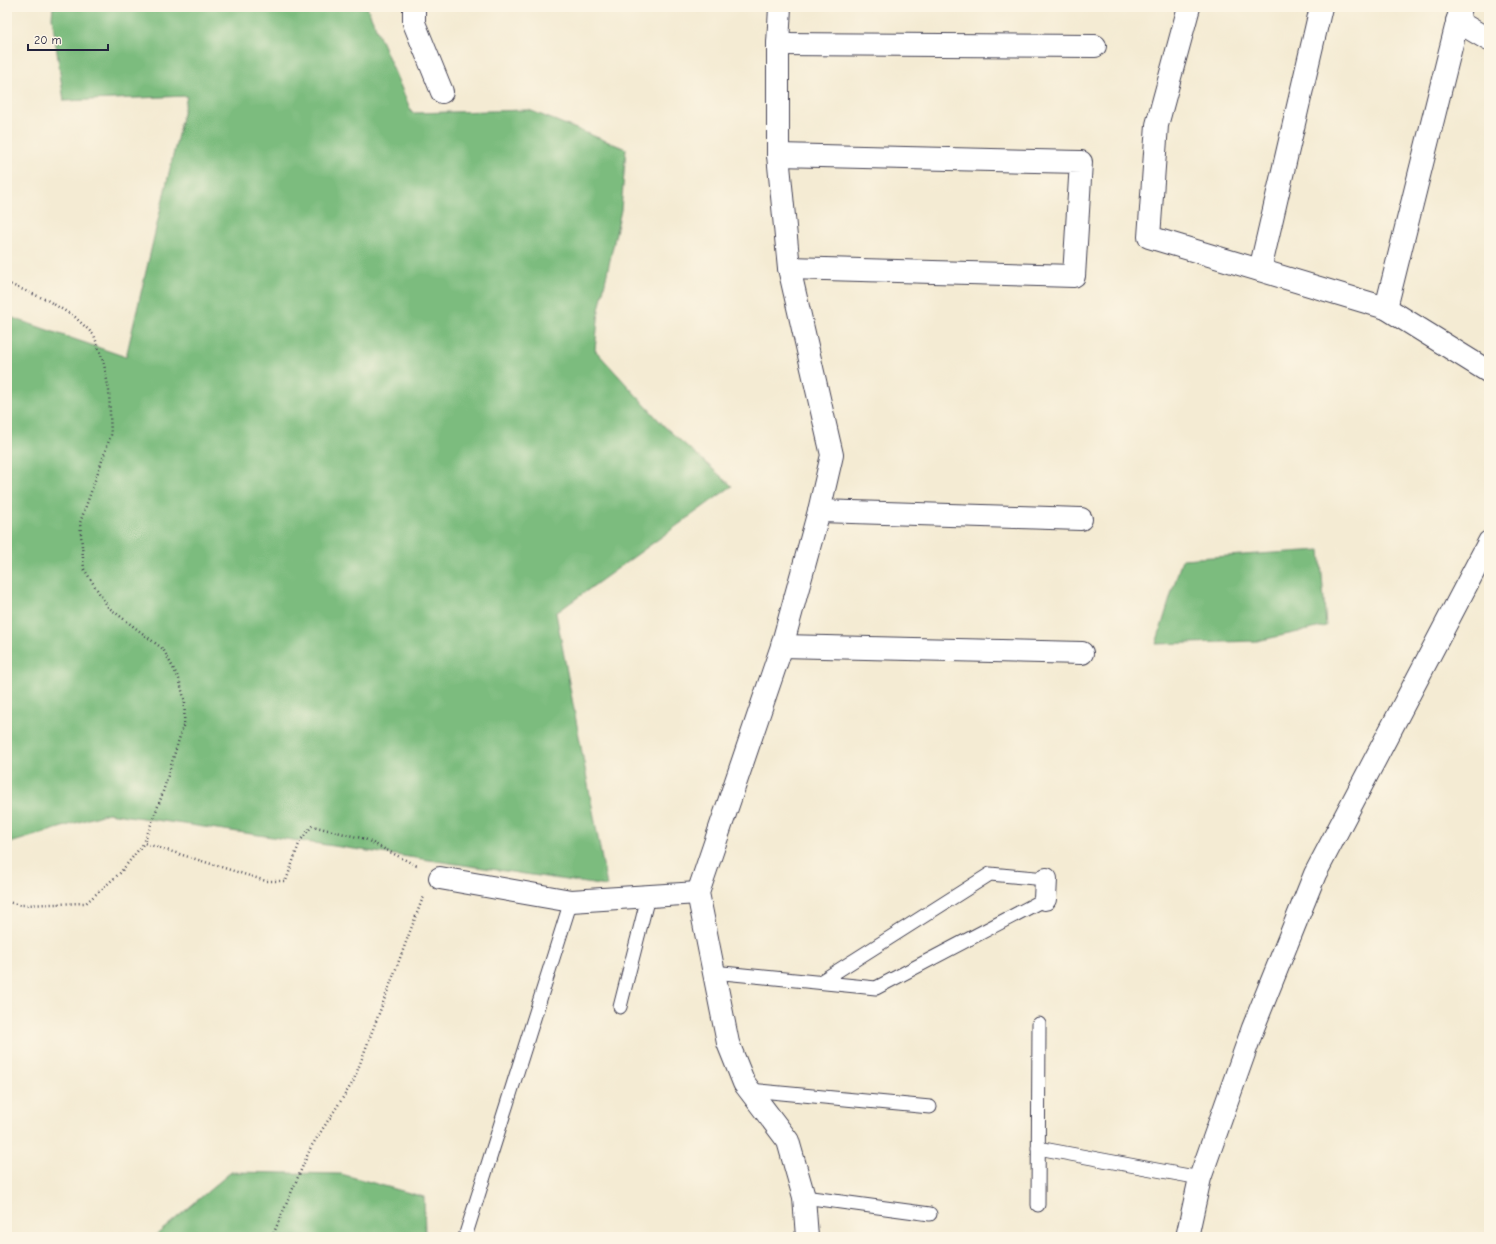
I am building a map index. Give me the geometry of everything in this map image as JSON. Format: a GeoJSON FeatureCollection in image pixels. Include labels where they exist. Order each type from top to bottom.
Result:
{"type":"FeatureCollection","features":[{"type":"Feature","properties":{"kind":"street"},"geometry":{"type":"LineString","coordinates":[[414,7],[414,23],[442,92]]}},
{"type":"Feature","properties":{"kind":"street"},"geometry":{"type":"LineString","coordinates":[[780,7],[778,44],[778,155],[789,268],[832,455],[819,512],[782,646],[698,893],[728,1043],[744,1083],[788,1141],[804,1197],[807,1237]]}},
{"type":"Feature","properties":{"kind":"street"},"geometry":{"type":"LineString","coordinates":[[1189,7],[1157,125],[1149,237],[1386,308],[1489,372]]}},
{"type":"Feature","properties":{"kind":"street"},"geometry":{"type":"LineString","coordinates":[[1260,270],[1321,7]]}},
{"type":"Feature","properties":{"kind":"street"},"geometry":{"type":"LineString","coordinates":[[1386,308],[1459,14],[1489,40]]}},
{"type":"Feature","properties":{"kind":"street"},"geometry":{"type":"LineString","coordinates":[[778,44],[1095,46]]}},
{"type":"Feature","properties":{"kind":"street"},"geometry":{"type":"LineString","coordinates":[[778,155],[1081,162],[1074,276],[789,268]]}},
{"type":"Feature","properties":{"kind":"street"},"geometry":{"type":"LineString","coordinates":[[819,512],[1081,519]]}},
{"type":"Feature","properties":{"kind":"street"},"geometry":{"type":"LineString","coordinates":[[1187,1237],[1200,1178],[1254,1028],[1315,874],[1489,542]]}},
{"type":"Feature","properties":{"kind":"street"},"geometry":{"type":"LineString","coordinates":[[782,646],[1082,654]]}},
{"type":"Feature","properties":{"kind":"street"},"geometry":{"type":"LineString","coordinates":[[440,878],[570,901],[698,893]]}},
{"type":"Feature","properties":{"kind":"lane"},"geometry":{"type":"LineString","coordinates":[[713,972],[876,988],[1046,889],[990,874],[820,982]]}},
{"type":"Feature","properties":{"kind":"lane"},"geometry":{"type":"LineString","coordinates":[[620,1007],[648,896]]}},
{"type":"Feature","properties":{"kind":"lane"},"geometry":{"type":"LineString","coordinates":[[465,1237],[570,901]]}},
{"type":"Feature","properties":{"kind":"lane"},"geometry":{"type":"LineString","coordinates":[[1038,1205],[1039,1024]]}},
{"type":"Feature","properties":{"kind":"lane"},"geometry":{"type":"LineString","coordinates":[[750,1090],[930,1107]]}},
{"type":"Feature","properties":{"kind":"lane"},"geometry":{"type":"LineString","coordinates":[[1038,1148],[1200,1178]]}},
{"type":"Feature","properties":{"kind":"lane"},"geometry":{"type":"LineString","coordinates":[[804,1197],[930,1214]]}},
{"type":"Feature","properties":{"kind":"path"},"geometry":{"type":"LineString","coordinates":[[7,283],[47,300],[75,317],[94,335],[104,364],[109,391],[111,435],[80,523],[84,569],[108,607],[163,649],[179,679],[185,702],[184,723],[161,798],[144,843],[120,873],[86,903],[21,905],[7,902]]}},
{"type":"Feature","properties":{"kind":"path"},"geometry":{"type":"LineString","coordinates":[[144,843],[266,881],[286,881],[300,841],[312,826],[364,839],[440,878],[422,900],[353,1082],[311,1147],[272,1237]]}},
{"type":"Feature","properties":{"kind":"green space"},"geometry":{"type":"Polygon","coordinates":[[[53,7],[367,7],[412,113],[529,110],[626,149],[621,210],[599,310],[595,350],[665,427],[732,486],[556,613],[607,886],[108,813],[7,844],[7,316],[126,357],[187,96],[64,101],[52,17],[53,7]]]}},
{"type":"Feature","properties":{"kind":"green space"},"geometry":{"type":"Polygon","coordinates":[[[1320,550],[1326,626],[1257,641],[1156,644],[1182,559],[1320,550]]]}},
{"type":"Feature","properties":{"kind":"green space"},"geometry":{"type":"Polygon","coordinates":[[[231,1172],[341,1174],[424,1197],[425,1237],[154,1237],[231,1172]]]}}]}
